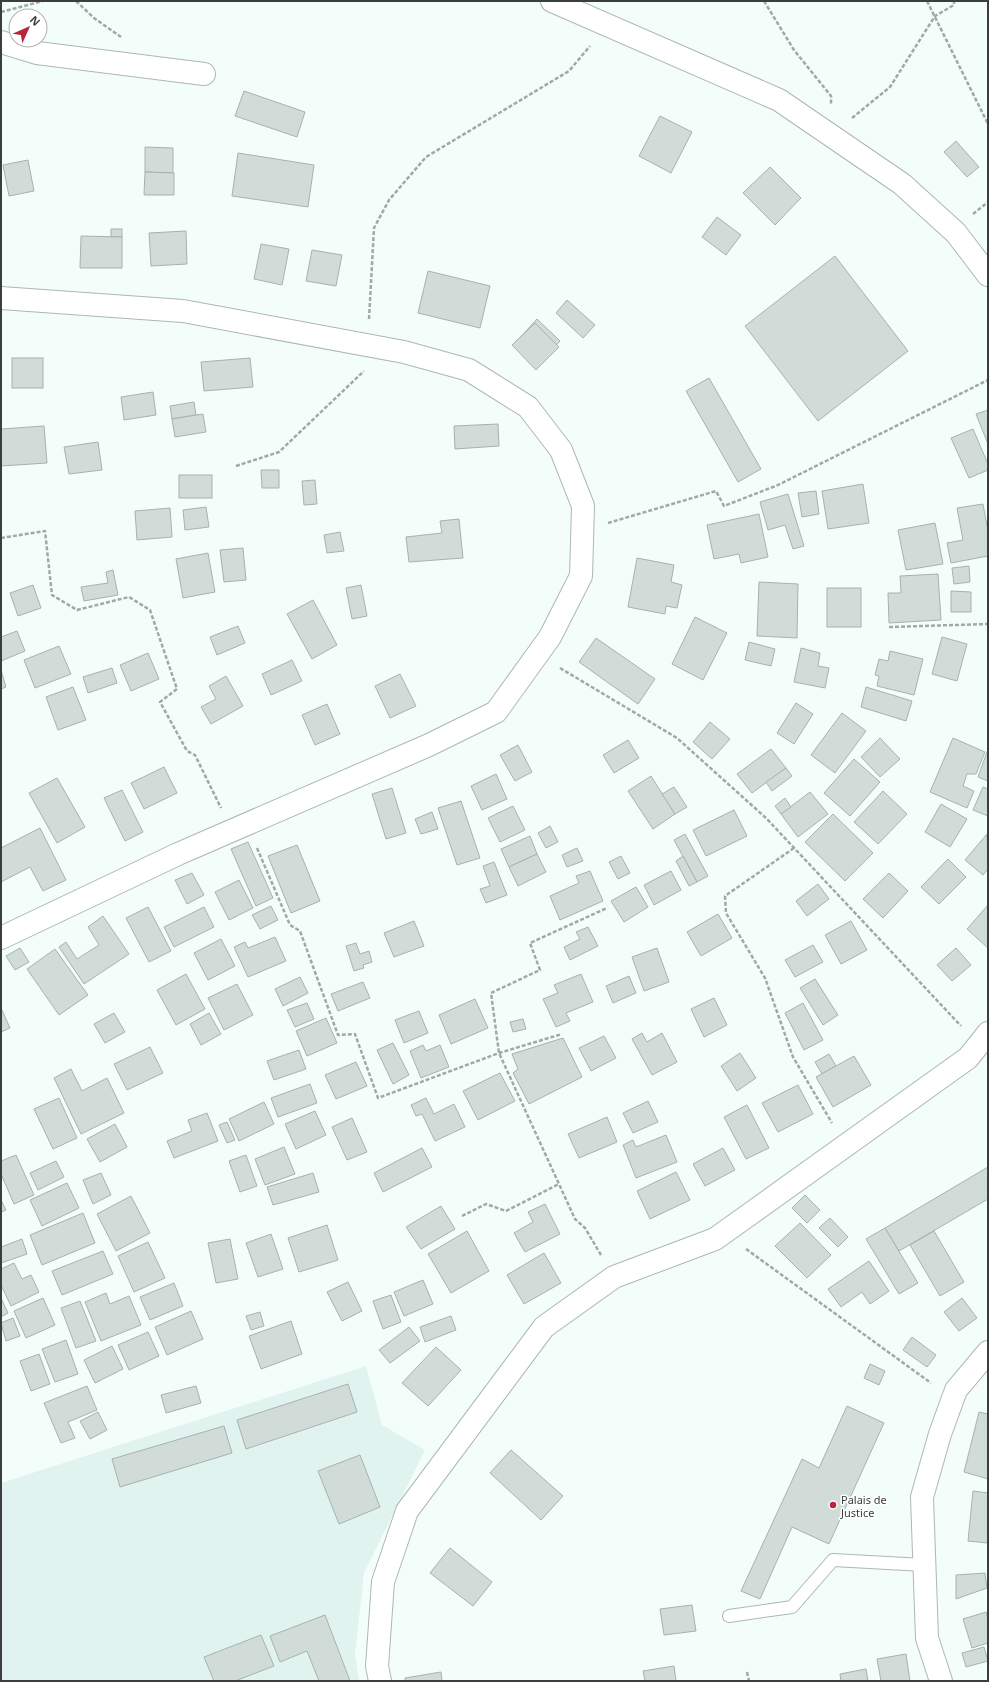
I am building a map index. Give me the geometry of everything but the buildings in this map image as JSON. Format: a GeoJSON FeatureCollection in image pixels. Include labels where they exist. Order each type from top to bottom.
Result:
{"type":"FeatureCollection","features":[{"type":"Feature","properties":{"kind":"street"},"geometry":{"type":"LineString","coordinates":[[552,1],[779,100],[902,184],[956,233],[988,275]]}},
{"type":"Feature","properties":{"kind":"street"},"geometry":{"type":"LineString","coordinates":[[1,42],[38,53],[204,74]]}},
{"type":"Feature","properties":{"kind":"street"},"geometry":{"type":"LineString","coordinates":[[1,298],[182,311],[404,352],[469,370],[528,407],[561,450],[583,506],[581,576],[550,637],[496,712],[428,744],[178,854],[1,938]]}},
{"type":"Feature","properties":{"kind":"street"},"geometry":{"type":"LineString","coordinates":[[380,1681],[377,1666],[383,1582],[408,1511],[544,1327],[614,1277],[715,1239],[968,1058],[983,1040]]}},
{"type":"Feature","properties":{"kind":"street"},"geometry":{"type":"LineString","coordinates":[[941,1681],[926,1638],[922,1497],[940,1434],[956,1390],[988,1352]]}},
{"type":"Feature","properties":{"kind":"lane"},"geometry":{"type":"LineString","coordinates":[[729,1616],[792,1607],[833,1560],[924,1565]]}},
{"type":"Feature","properties":{"kind":"path"},"geometry":{"type":"LineString","coordinates":[[1,12],[43,1]]}},
{"type":"Feature","properties":{"kind":"path"},"geometry":{"type":"LineString","coordinates":[[764,1],[794,50],[831,96],[831,135]]}},
{"type":"Feature","properties":{"kind":"path"},"geometry":{"type":"LineString","coordinates":[[927,1],[988,124]]}},
{"type":"Feature","properties":{"kind":"path"},"geometry":{"type":"LineString","coordinates":[[831,135],[890,87],[935,16],[954,5],[954,1]]}},
{"type":"Feature","properties":{"kind":"path"},"geometry":{"type":"LineString","coordinates":[[236,466],[279,452],[377,347],[374,228],[389,200],[426,157],[569,71],[607,25]]}},
{"type":"Feature","properties":{"kind":"path"},"geometry":{"type":"LineString","coordinates":[[582,530],[716,491],[724,506],[778,486],[988,380]]}},
{"type":"Feature","properties":{"kind":"path"},"geometry":{"type":"LineString","coordinates":[[1,538],[45,531],[52,595],[78,610],[129,597],[150,610],[177,689],[160,702],[187,751],[195,755],[240,827],[290,925],[300,931],[338,1035],[355,1034],[378,1098],[499,1053],[562,1034]]}},
{"type":"Feature","properties":{"kind":"path"},"geometry":{"type":"LineString","coordinates":[[888,627],[988,624]]}},
{"type":"Feature","properties":{"kind":"path"},"geometry":{"type":"LineString","coordinates":[[537,655],[677,738],[766,818],[955,1018],[983,1040]]}},
{"type":"Feature","properties":{"kind":"path"},"geometry":{"type":"LineString","coordinates":[[794,848],[725,896],[726,914],[765,978],[793,1057],[845,1146]]}},
{"type":"Feature","properties":{"kind":"path"},"geometry":{"type":"LineString","coordinates":[[607,908],[530,943],[540,970],[490,993],[499,1053],[575,1219],[585,1228],[614,1277]]}},
{"type":"Feature","properties":{"kind":"path"},"geometry":{"type":"LineString","coordinates":[[462,1216],[486,1204],[506,1211],[559,1184]]}},
{"type":"Feature","properties":{"kind":"path"},"geometry":{"type":"LineString","coordinates":[[724,1233],[927,1380],[954,1396]]}},
{"type":"Feature","properties":{"kind":"path"},"geometry":{"type":"LineString","coordinates":[[747,1672],[749,1681]]}},
{"type":"Feature","properties":{"kind":"shaded area"},"geometry":{"type":"Polygon","coordinates":[[[366,1366],[382,1425],[425,1450],[364,1573],[355,1655],[359,1681],[1,1681],[1,1483],[366,1366]]]}},
{"type":"Feature","properties":{"kind":"place","name":"Palais de Justice"},"geometry":{"type":"Point","coordinates":[833,1505]}}]}
